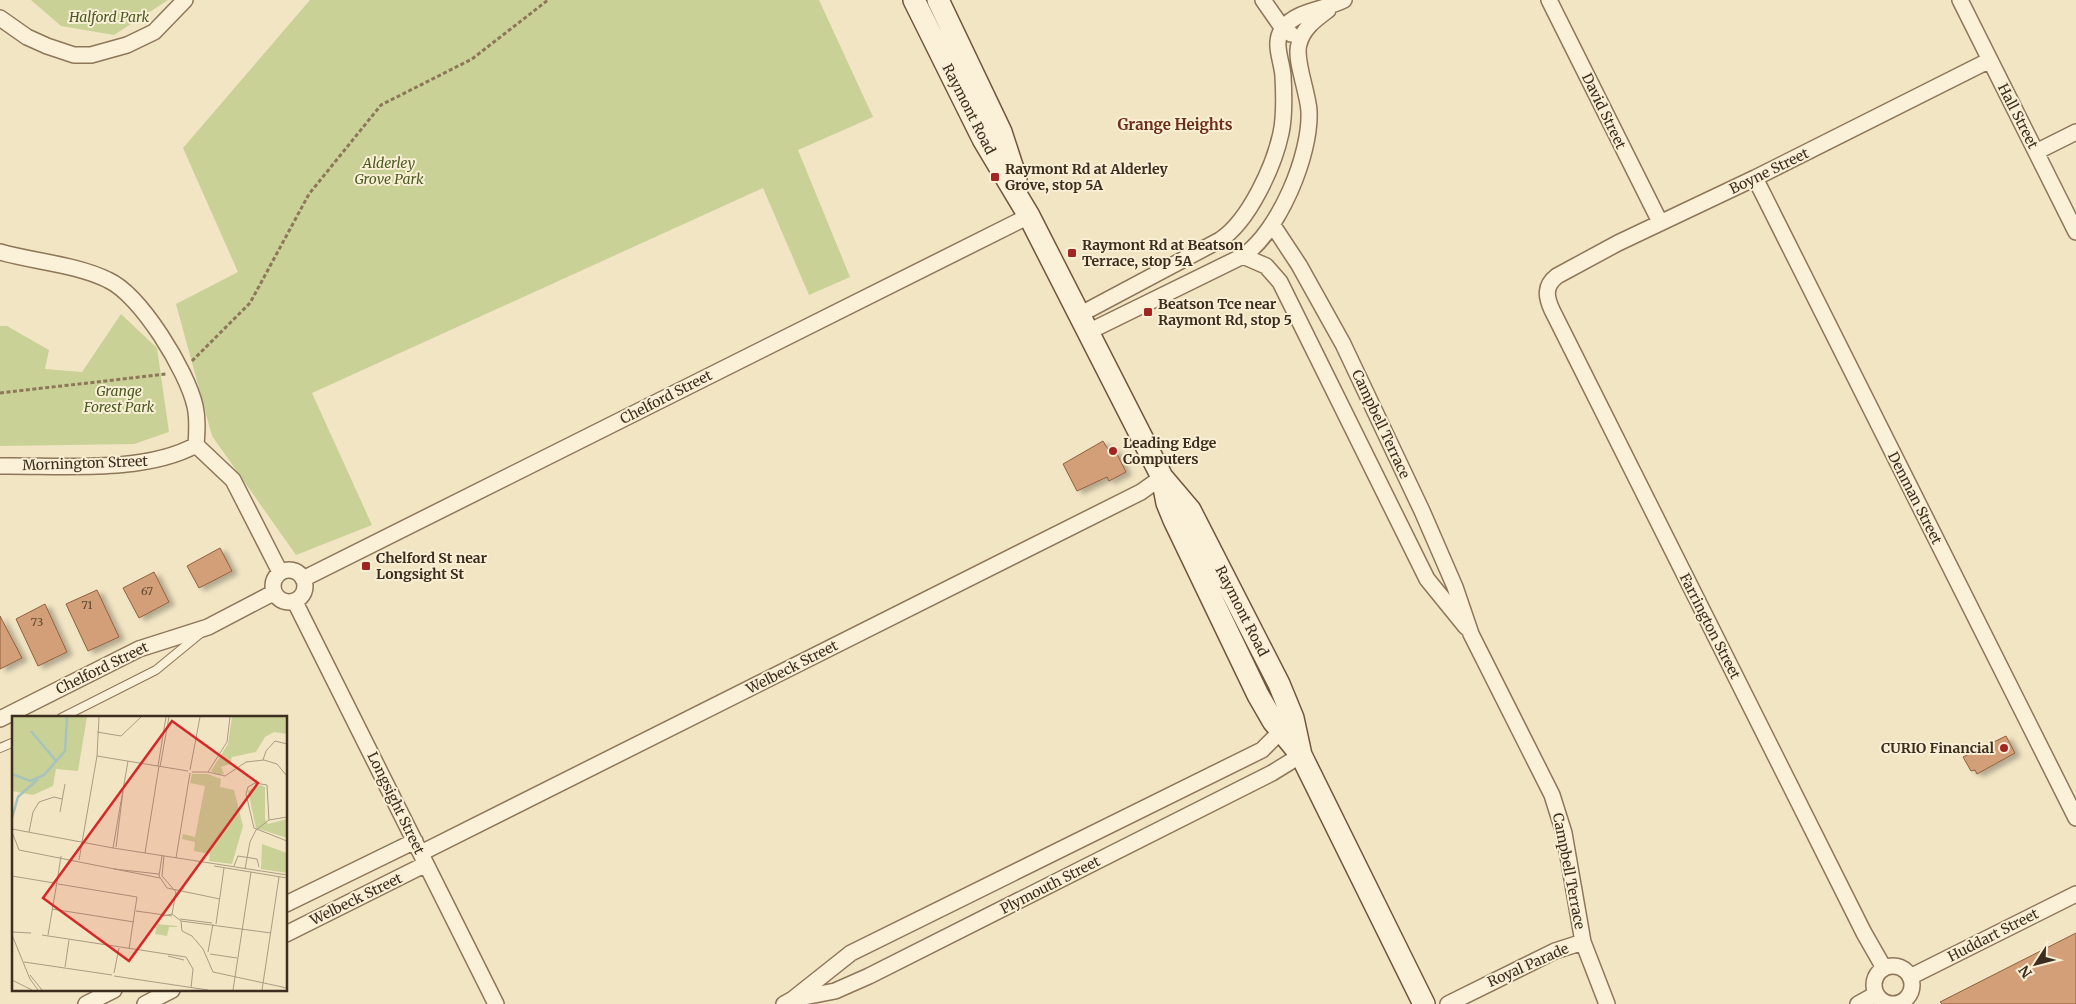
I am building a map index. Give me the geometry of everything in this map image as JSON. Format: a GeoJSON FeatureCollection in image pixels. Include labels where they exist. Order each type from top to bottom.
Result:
{"type":"FeatureCollection","features":[{"type":"Feature","properties":{"kind":"main road","name":"Raymont Road"},"geometry":{"type":"LineString","coordinates":[[914,0],[983,139],[1028,216],[1162,477],[1190,510],[1279,684],[1293,718],[1301,755]]}},
{"type":"Feature","properties":{"kind":"main road","name":"Raymont Road"},"geometry":{"type":"LineString","coordinates":[[938,0],[1001,132],[1028,216]]}},
{"type":"Feature","properties":{"kind":"main road","name":"Raymont Road"},"geometry":{"type":"LineString","coordinates":[[1162,477],[1167,503],[1174,520],[1258,695],[1281,731],[1301,755],[1424,1004]]}},
{"type":"Feature","properties":{"kind":"street"},"geometry":{"type":"LineString","coordinates":[[0,18],[13,28],[47,46],[74,54],[91,55],[127,45],[154,32],[185,0]]}},
{"type":"Feature","properties":{"kind":"street"},"geometry":{"type":"LineString","coordinates":[[1264,0],[1284,28],[1300,41]]}},
{"type":"Feature","properties":{"kind":"street","name":"David Street"},"geometry":{"type":"LineString","coordinates":[[1549,0],[1660,222]]}},
{"type":"Feature","properties":{"kind":"street","name":"Hall Street"},"geometry":{"type":"LineString","coordinates":[[1960,0],[2076,232]]}},
{"type":"Feature","properties":{"kind":"street"},"geometry":{"type":"LineString","coordinates":[[1084,323],[1174,264],[1231,232],[1255,198],[1281,133],[1283,76],[1278,43],[1284,28],[1298,15],[1338,3]]}},
{"type":"Feature","properties":{"kind":"street"},"geometry":{"type":"LineString","coordinates":[[1084,323],[1183,284],[1243,256],[1260,242],[1272,224],[1296,174],[1308,129],[1308,101],[1298,56],[1300,41],[1310,24],[1338,3]]}},
{"type":"Feature","properties":{"kind":"street","name":"Boyne Street"},"geometry":{"type":"LineString","coordinates":[[1550,282],[1618,243],[1755,178],[1990,60]]}},
{"type":"Feature","properties":{"kind":"street"},"geometry":{"type":"LineString","coordinates":[[2036,152],[2076,132]]}},
{"type":"Feature","properties":{"kind":"street","name":"Denman Street"},"geometry":{"type":"LineString","coordinates":[[1755,178],[2076,818]]}},
{"type":"Feature","properties":{"kind":"street","name":"Chelford Street"},"geometry":{"type":"LineString","coordinates":[[303,579],[1028,216]]}},
{"type":"Feature","properties":{"kind":"street","name":"Campbell Terrace"},"geometry":{"type":"LineString","coordinates":[[1272,224],[1301,269],[1336,331],[1422,511],[1452,581],[1471,634],[1556,804],[1564,833],[1583,942],[1607,1004]]}},
{"type":"Feature","properties":{"kind":"street"},"geometry":{"type":"LineString","coordinates":[[0,252],[95,275],[115,283],[127,293],[145,314],[181,372],[196,408],[196,444],[233,480],[280,572]]}},
{"type":"Feature","properties":{"kind":"street","name":"Campbell Terrace"},"geometry":{"type":"LineString","coordinates":[[1243,256],[1269,268],[1282,285],[1427,579],[1471,634]]}},
{"type":"Feature","properties":{"kind":"street"},"geometry":{"type":"LineString","coordinates":[[1174,264],[1183,284]]}},
{"type":"Feature","properties":{"kind":"street"},"geometry":{"type":"LineString","coordinates":[[1282,285],[1301,269]]}},
{"type":"Feature","properties":{"kind":"street","name":"Farrington Street"},"geometry":{"type":"LineString","coordinates":[[1550,282],[1547,296],[1552,310],[1860,924],[1884,968]]}},
{"type":"Feature","properties":{"kind":"street","name":"Mornington Street"},"geometry":{"type":"LineString","coordinates":[[0,466],[122,464],[171,457],[196,444]]}},
{"type":"Feature","properties":{"kind":"street","name":"Welbeck Street"},"geometry":{"type":"LineString","coordinates":[[288,933],[421,853],[1142,492],[1162,477]]}},
{"type":"Feature","properties":{"kind":"street"},"geometry":{"type":"LineString","coordinates":[[296,571],[303,579],[303,594],[295,602],[280,601],[273,593],[274,579],[280,572],[296,571]]}},
{"type":"Feature","properties":{"kind":"street","name":"Chelford Street"},"geometry":{"type":"LineString","coordinates":[[0,718],[139,649],[208,627],[273,593]]}},
{"type":"Feature","properties":{"kind":"street","name":"Longsight Street"},"geometry":{"type":"LineString","coordinates":[[295,602],[496,1004]]}},
{"type":"Feature","properties":{"kind":"street","name":"Plymouth Street"},"geometry":{"type":"LineString","coordinates":[[789,1002],[827,970],[851,953],[1262,750],[1281,731]]}},
{"type":"Feature","properties":{"kind":"street","name":"Plymouth Street"},"geometry":{"type":"LineString","coordinates":[[789,1002],[835,991],[869,976],[1263,777],[1301,755]]}},
{"type":"Feature","properties":{"kind":"street","name":"Welbeck Street"},"geometry":{"type":"LineString","coordinates":[[288,903],[421,853]]}},
{"type":"Feature","properties":{"kind":"street","name":"Huddart Street"},"geometry":{"type":"LineString","coordinates":[[1910,977],[2076,894]]}},
{"type":"Feature","properties":{"kind":"street","name":"Royal Parade"},"geometry":{"type":"LineString","coordinates":[[1448,1004],[1555,951],[1583,942]]}},
{"type":"Feature","properties":{"kind":"street"},"geometry":{"type":"LineString","coordinates":[[1899,967],[1910,977],[1911,992],[1901,1003],[1887,1003],[1876,994],[1875,980],[1884,968],[1899,967]]}},
{"type":"Feature","properties":{"kind":"street"},"geometry":{"type":"LineString","coordinates":[[86,1004],[110,992]]}},
{"type":"Feature","properties":{"kind":"street"},"geometry":{"type":"LineString","coordinates":[[144,1004],[168,992]]}},
{"type":"Feature","properties":{"kind":"street"},"geometry":{"type":"LineString","coordinates":[[1858,1004],[1876,994]]}},
{"type":"Feature","properties":{"kind":"lane","name":"Chelford Street"},"geometry":{"type":"LineString","coordinates":[[65,716],[156,670],[208,627]]}},
{"type":"Feature","properties":{"kind":"lane"},"geometry":{"type":"LineString","coordinates":[[0,748],[12,743]]}},
{"type":"Feature","properties":{"kind":"path"},"geometry":{"type":"LineString","coordinates":[[0,393],[181,372],[250,303],[309,194],[381,104],[472,59],[548,0]]}},
{"type":"Feature","properties":{"kind":"green space","name":"Halford Park"},"geometry":{"type":"Polygon","coordinates":[[[31,0],[168,0],[114,35],[61,26],[31,0]]]}},
{"type":"Feature","properties":{"kind":"green space","name":"Alderley Grove Park"},"geometry":{"type":"Polygon","coordinates":[[[310,0],[819,0],[873,117],[798,150],[850,277],[809,295],[763,188],[312,393],[372,525],[296,555],[212,436],[176,304],[238,272],[183,148],[310,0]]]}},
{"type":"Feature","properties":{"kind":"green space","name":"Grange Forest Park"},"geometry":{"type":"Polygon","coordinates":[[[121,314],[157,348],[169,432],[134,444],[0,446],[0,326],[7,326],[49,350],[45,369],[82,372],[121,314]]]}},
{"type":"Feature","properties":{"kind":"building"},"geometry":{"type":"Polygon","coordinates":[[[1103,441],[1109,451],[1114,448],[1126,472],[1109,481],[1107,477],[1077,491],[1063,464],[1103,441]]]}},
{"type":"Feature","properties":{"kind":"building"},"geometry":{"type":"Polygon","coordinates":[[[220,548],[232,571],[199,588],[187,566],[220,548]]]}},
{"type":"Feature","properties":{"kind":"building"},"geometry":{"type":"Polygon","coordinates":[[[154,572],[169,602],[139,618],[123,588],[154,572]]]}},
{"type":"Feature","properties":{"kind":"building"},"geometry":{"type":"Polygon","coordinates":[[[97,590],[119,637],[88,651],[66,604],[97,590]]]}},
{"type":"Feature","properties":{"kind":"building"},"geometry":{"type":"Polygon","coordinates":[[[45,604],[67,652],[38,666],[16,619],[45,604]]]}},
{"type":"Feature","properties":{"kind":"building"},"geometry":{"type":"Polygon","coordinates":[[[0,616],[22,658],[0,669],[0,616]]]}},
{"type":"Feature","properties":{"kind":"building"},"geometry":{"type":"Polygon","coordinates":[[[2006,736],[2015,753],[1977,774],[1975,770],[1971,771],[1963,757],[2006,736]]]}},
{"type":"Feature","properties":{"kind":"building"},"geometry":{"type":"Polygon","coordinates":[[[2076,933],[2076,1004],[1942,1004],[1940,1002],[2076,933]]]}},
{"type":"Feature","properties":{"kind":"place","name":"Raymont Rd at Alderley Grove, stop 5A"},"geometry":{"type":"Point","coordinates":[995,177]}},
{"type":"Feature","properties":{"kind":"place","name":"Raymont Rd at Beatson Terrace, stop 5A"},"geometry":{"type":"Point","coordinates":[1072,253]}},
{"type":"Feature","properties":{"kind":"place","name":"Beatson Tce near Raymont Rd, stop 5"},"geometry":{"type":"Point","coordinates":[1148,312]}},
{"type":"Feature","properties":{"kind":"place","name":"Leading Edge Computers"},"geometry":{"type":"Point","coordinates":[1113,451]}},
{"type":"Feature","properties":{"kind":"place","name":"Chelford St near Longsight St"},"geometry":{"type":"Point","coordinates":[366,566]}},
{"type":"Feature","properties":{"kind":"place","name":"CURIO Financial"},"geometry":{"type":"Point","coordinates":[2004,748]}},
{"type":"Feature","properties":{"kind":"district","name":"Grange Heights"},"geometry":{"type":"Point","coordinates":[1175,125]}}]}
